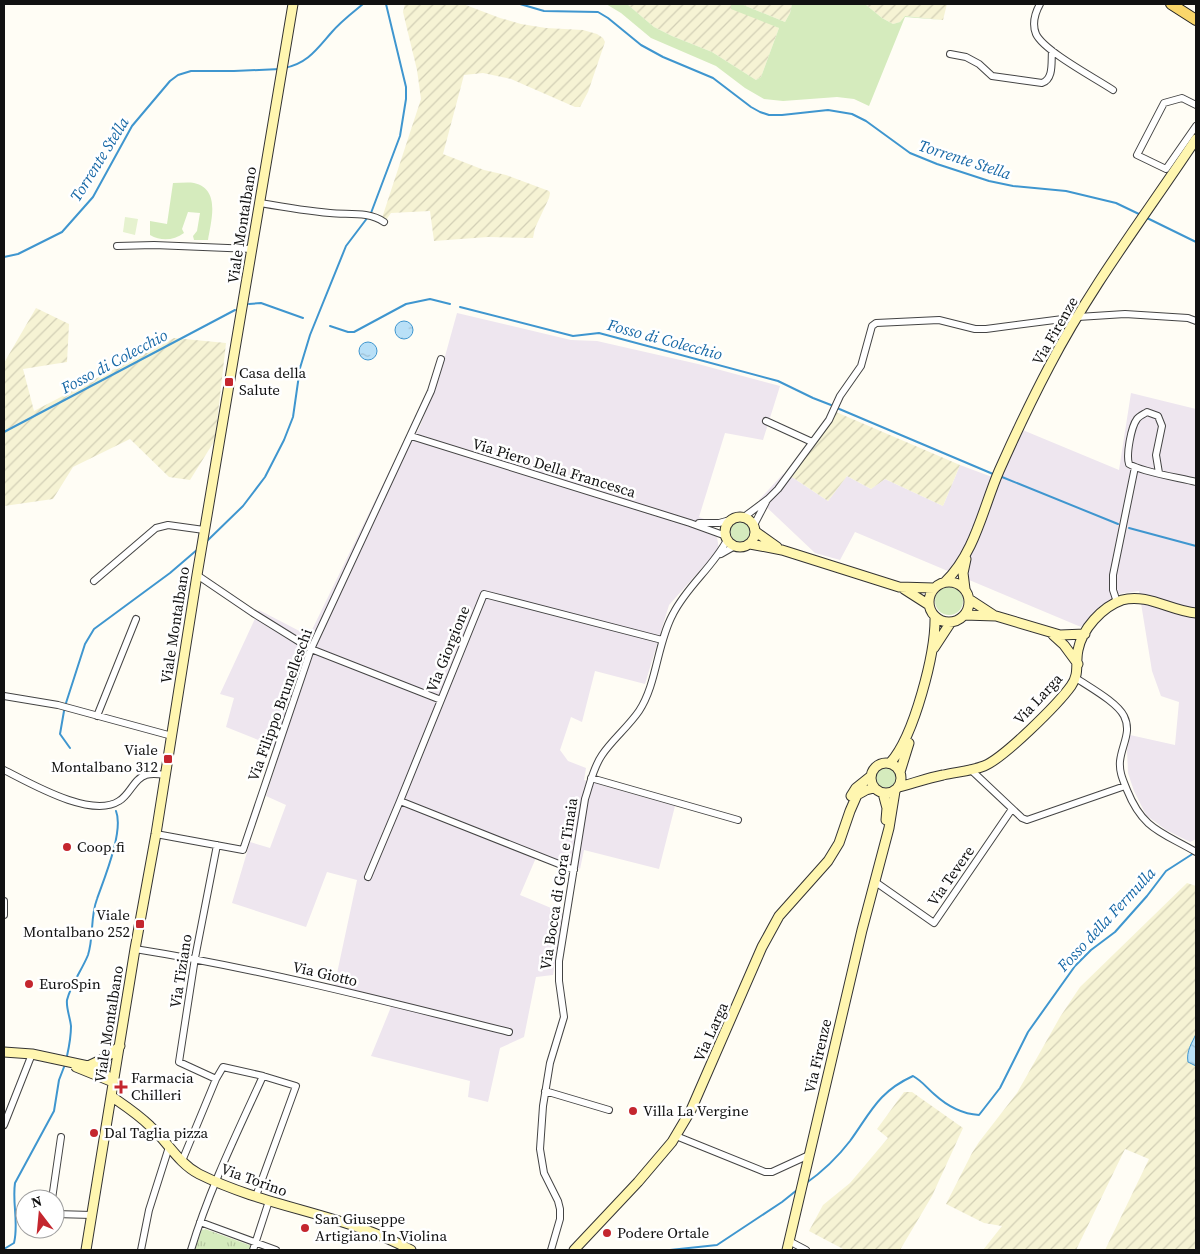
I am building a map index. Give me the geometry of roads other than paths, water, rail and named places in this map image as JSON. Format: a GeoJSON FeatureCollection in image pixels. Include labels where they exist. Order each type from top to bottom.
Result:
{"type":"FeatureCollection","features":[{"type":"Feature","properties":{"kind":"main road"},"geometry":{"type":"LineString","coordinates":[[1171,4],[1196,20]]}},
{"type":"Feature","properties":{"kind":"street","name":"Viale Montalbano"},"geometry":{"type":"LineString","coordinates":[[86,1250],[293,4]]}},
{"type":"Feature","properties":{"kind":"street"},"geometry":{"type":"LineString","coordinates":[[1040,4],[1034,20],[1035,32],[1041,42],[1113,90]]}},
{"type":"Feature","properties":{"kind":"street"},"geometry":{"type":"LineString","coordinates":[[950,54],[966,57],[979,64],[992,76],[1042,83],[1046,82],[1050,77],[1052,51]]}},
{"type":"Feature","properties":{"kind":"street"},"geometry":{"type":"LineString","coordinates":[[1196,105],[1182,98],[1164,104],[1137,155],[1166,168],[1196,126]]}},
{"type":"Feature","properties":{"kind":"street","name":"Via Firenze"},"geometry":{"type":"LineString","coordinates":[[934,588],[945,582],[956,570],[966,553],[999,471],[1051,364],[1078,317],[1196,140]]}},
{"type":"Feature","properties":{"kind":"street"},"geometry":{"type":"LineString","coordinates":[[260,203],[331,213],[352,213],[372,217],[384,222]]}},
{"type":"Feature","properties":{"kind":"street"},"geometry":{"type":"LineString","coordinates":[[116,246],[154,245],[252,249]]}},
{"type":"Feature","properties":{"kind":"street"},"geometry":{"type":"LineString","coordinates":[[690,523],[742,547],[754,540],[755,528],[768,499],[829,420],[840,396],[861,366],[872,326],[876,323],[939,320],[975,329],[986,329],[1078,317],[1125,314],[1188,318],[1196,321]]}},
{"type":"Feature","properties":{"kind":"street","name":"Via Filippo Brunelleschi"},"geometry":{"type":"LineString","coordinates":[[156,834],[243,850],[311,649],[411,436],[431,391],[441,359]]}},
{"type":"Feature","properties":{"kind":"street"},"geometry":{"type":"LineString","coordinates":[[1159,473],[1156,455],[1162,426],[1158,416],[1147,412],[1137,418],[1127,455],[1129,464],[1136,467],[1159,473],[1196,482]]}},
{"type":"Feature","properties":{"kind":"street"},"geometry":{"type":"LineString","coordinates":[[766,421],[812,442]]}},
{"type":"Feature","properties":{"kind":"street","name":"Via Piero Della Francesca"},"geometry":{"type":"LineString","coordinates":[[411,436],[690,523]]}},
{"type":"Feature","properties":{"kind":"street"},"geometry":{"type":"LineString","coordinates":[[1117,602],[1113,590],[1113,575],[1136,467]]}},
{"type":"Feature","properties":{"kind":"street"},"geometry":{"type":"LineString","coordinates":[[690,523],[714,524],[744,516],[768,499]]}},
{"type":"Feature","properties":{"kind":"street"},"geometry":{"type":"LineString","coordinates":[[744,516],[750,520],[755,528],[782,550]]}},
{"type":"Feature","properties":{"kind":"street","name":"Via Bocca di Gora e Tinaia"},"geometry":{"type":"LineString","coordinates":[[552,1249],[560,1219],[560,1209],[544,1173],[540,1149],[545,1091],[550,1063],[564,1017],[559,981],[559,961],[586,798],[591,778],[601,756],[640,711],[650,685],[662,640],[673,613],[729,540],[725,529],[730,520]]}},
{"type":"Feature","properties":{"kind":"street"},"geometry":{"type":"LineString","coordinates":[[94,581],[156,528],[168,525],[204,533]]}},
{"type":"Feature","properties":{"kind":"street"},"geometry":{"type":"LineString","coordinates":[[750,544],[782,550],[900,587],[929,605]]}},
{"type":"Feature","properties":{"kind":"street","name":"Via Firenze"},"geometry":{"type":"LineString","coordinates":[[966,553],[963,573],[964,589],[969,599]]}},
{"type":"Feature","properties":{"kind":"street"},"geometry":{"type":"LineString","coordinates":[[197,575],[311,649],[441,700]]}},
{"type":"Feature","properties":{"kind":"street"},"geometry":{"type":"LineString","coordinates":[[945,582],[956,583],[964,589]]}},
{"type":"Feature","properties":{"kind":"street"},"geometry":{"type":"LineString","coordinates":[[900,587],[934,588]]}},
{"type":"Feature","properties":{"kind":"street"},"geometry":{"type":"LineString","coordinates":[[934,588],[929,596],[929,605],[935,616],[941,620],[951,622]]}},
{"type":"Feature","properties":{"kind":"street","name":"Via Giorgione"},"geometry":{"type":"LineString","coordinates":[[368,877],[484,594],[662,640]]}},
{"type":"Feature","properties":{"kind":"street","name":"Via Larga"},"geometry":{"type":"LineString","coordinates":[[899,782],[917,781],[987,764],[1007,750],[1061,698],[1076,678],[1078,649],[1085,634],[1106,608],[1130,598],[1141,598],[1196,613]]}},
{"type":"Feature","properties":{"kind":"street"},"geometry":{"type":"LineString","coordinates":[[996,616],[964,615],[969,599],[996,616],[1051,633],[1065,635],[1085,634]]}},
{"type":"Feature","properties":{"kind":"street","name":"Via Firenze"},"geometry":{"type":"LineString","coordinates":[[933,650],[951,622],[964,615]]}},
{"type":"Feature","properties":{"kind":"street","name":"Via Firenze"},"geometry":{"type":"LineString","coordinates":[[871,776],[876,767],[890,763],[903,746],[914,717],[933,650],[935,616]]}},
{"type":"Feature","properties":{"kind":"street"},"geometry":{"type":"LineString","coordinates":[[97,716],[136,619]]}},
{"type":"Feature","properties":{"kind":"street"},"geometry":{"type":"LineString","coordinates":[[1051,633],[1064,645],[1078,664]]}},
{"type":"Feature","properties":{"kind":"street"},"geometry":{"type":"LineString","coordinates":[[1076,678],[1123,713],[1128,730],[1120,760],[1120,774],[1132,804],[1146,823],[1196,852]]}},
{"type":"Feature","properties":{"kind":"street"},"geometry":{"type":"LineString","coordinates":[[4,696],[58,705],[172,736]]}},
{"type":"Feature","properties":{"kind":"street","name":"Via Firenze"},"geometry":{"type":"LineString","coordinates":[[877,868],[889,828],[914,717]]}},
{"type":"Feature","properties":{"kind":"street"},"geometry":{"type":"LineString","coordinates":[[871,776],[874,788],[883,793],[899,782],[896,766],[890,763]]}},
{"type":"Feature","properties":{"kind":"street"},"geometry":{"type":"LineString","coordinates":[[970,769],[1022,818],[1027,820],[1125,786]]}},
{"type":"Feature","properties":{"kind":"street"},"geometry":{"type":"LineString","coordinates":[[4,770],[62,798],[102,806],[121,800],[143,776],[165,774]]}},
{"type":"Feature","properties":{"kind":"street","name":"Via Larga"},"geometry":{"type":"LineString","coordinates":[[850,811],[850,800],[853,791],[871,776]]}},
{"type":"Feature","properties":{"kind":"street"},"geometry":{"type":"LineString","coordinates":[[591,778],[738,820]]}},
{"type":"Feature","properties":{"kind":"street","name":"Via Larga"},"geometry":{"type":"LineString","coordinates":[[574,1250],[638,1182],[676,1136],[691,1110],[762,947],[778,916],[828,861],[843,833],[850,811],[860,793],[874,788]]}},
{"type":"Feature","properties":{"kind":"street","name":"Via Firenze"},"geometry":{"type":"LineString","coordinates":[[788,1246],[877,868],[887,814],[883,793]]}},
{"type":"Feature","properties":{"kind":"street"},"geometry":{"type":"LineString","coordinates":[[400,801],[574,870]]}},
{"type":"Feature","properties":{"kind":"street","name":"Via Tevere"},"geometry":{"type":"LineString","coordinates":[[874,881],[934,923],[1012,809]]}},
{"type":"Feature","properties":{"kind":"street","name":"Via Tiziano"},"geometry":{"type":"LineString","coordinates":[[216,1079],[180,1062],[195,958],[217,845]]}},
{"type":"Feature","properties":{"kind":"street"},"geometry":{"type":"LineString","coordinates":[[4,901],[4,915]]}},
{"type":"Feature","properties":{"kind":"street","name":"Via Giotto"},"geometry":{"type":"LineString","coordinates":[[135,949],[195,958],[337,989],[509,1032]]}},
{"type":"Feature","properties":{"kind":"street"},"geometry":{"type":"LineString","coordinates":[[88,1066],[105,1058],[120,1046]]}},
{"type":"Feature","properties":{"kind":"street"},"geometry":{"type":"LineString","coordinates":[[4,1052],[32,1054],[88,1066],[106,1074],[113,1082]]}},
{"type":"Feature","properties":{"kind":"street"},"geometry":{"type":"LineString","coordinates":[[4,1125],[32,1054]]}},
{"type":"Feature","properties":{"kind":"street"},"geometry":{"type":"LineString","coordinates":[[69,1063],[89,1074],[113,1082]]}},
{"type":"Feature","properties":{"kind":"street"},"geometry":{"type":"LineString","coordinates":[[182,1161],[216,1079],[223,1067],[296,1086],[256,1196]]}},
{"type":"Feature","properties":{"kind":"street"},"geometry":{"type":"LineString","coordinates":[[191,1250],[216,1182],[263,1076]]}},
{"type":"Feature","properties":{"kind":"street"},"geometry":{"type":"LineString","coordinates":[[545,1091],[609,1110]]}},
{"type":"Feature","properties":{"kind":"street","name":"Via Torino"},"geometry":{"type":"LineString","coordinates":[[111,1096],[151,1126],[182,1161],[198,1173],[216,1182],[256,1196],[319,1214],[361,1229],[411,1250]]}},
{"type":"Feature","properties":{"kind":"street"},"geometry":{"type":"LineString","coordinates":[[676,1136],[765,1172],[772,1172],[809,1155]]}},
{"type":"Feature","properties":{"kind":"street"},"geometry":{"type":"LineString","coordinates":[[53,1189],[61,1137]]}},
{"type":"Feature","properties":{"kind":"street"},"geometry":{"type":"LineString","coordinates":[[141,1250],[149,1210],[169,1146]]}},
{"type":"Feature","properties":{"kind":"street"},"geometry":{"type":"LineString","coordinates":[[253,1250],[269,1200]]}},
{"type":"Feature","properties":{"kind":"street"},"geometry":{"type":"LineString","coordinates":[[65,1214],[92,1215]]}},
{"type":"Feature","properties":{"kind":"street"},"geometry":{"type":"LineString","coordinates":[[200,1222],[276,1250]]}},
{"type":"Feature","properties":{"kind":"street"},"geometry":{"type":"LineString","coordinates":[[788,1246],[806,1250]]}},
{"type":"Feature","properties":{"kind":"water"},"geometry":{"type":"Polygon","coordinates":[[[400,321],[408,321],[413,326],[411,337],[400,339],[395,334],[395,326],[400,321]]]}},
{"type":"Feature","properties":{"kind":"water"},"geometry":{"type":"Polygon","coordinates":[[[364,342],[372,342],[377,347],[375,358],[364,360],[359,355],[359,347],[364,342]]]}},
{"type":"Feature","properties":{"kind":"water"},"geometry":{"type":"Polygon","coordinates":[[[1196,1034],[1196,1066],[1188,1062],[1188,1054],[1196,1034]]]}},
{"type":"Feature","properties":{"kind":"waterway","name":"Torrente Stella"},"geometry":{"type":"LineString","coordinates":[[284,68],[299,63],[311,55],[338,25],[363,4]]}},
{"type":"Feature","properties":{"kind":"waterway"},"geometry":{"type":"LineString","coordinates":[[207,541],[243,506],[265,477],[284,440],[293,417],[300,368],[310,335],[346,246],[371,213],[400,136],[406,87],[386,4]]}},
{"type":"Feature","properties":{"kind":"waterway","name":"Torrente Stella"},"geometry":{"type":"LineString","coordinates":[[520,4],[544,11],[598,12],[641,45],[663,57],[713,78],[760,112],[769,115],[782,115],[828,110],[852,114],[866,121],[910,153],[937,164],[989,181],[1013,186],[1066,191],[1116,203],[1141,215]]}},
{"type":"Feature","properties":{"kind":"waterway","name":"Torrente Stella"},"geometry":{"type":"LineString","coordinates":[[4,257],[18,254],[62,232],[93,197],[132,126],[170,81],[178,75],[191,71],[280,69]]}},
{"type":"Feature","properties":{"kind":"waterway","name":"Torrente Stella"},"geometry":{"type":"LineString","coordinates":[[1145,217],[1196,242]]}},
{"type":"Feature","properties":{"kind":"waterway","name":"Fosso di Colecchio"},"geometry":{"type":"LineString","coordinates":[[330,326],[354,332],[406,304],[430,299],[450,304]]}},
{"type":"Feature","properties":{"kind":"waterway","name":"Fosso di Colecchio"},"geometry":{"type":"LineString","coordinates":[[249,304],[261,303],[303,318]]}},
{"type":"Feature","properties":{"kind":"waterway","name":"Fosso di Colecchio"},"geometry":{"type":"LineString","coordinates":[[460,307],[573,336],[599,333],[778,381],[831,405]]}},
{"type":"Feature","properties":{"kind":"waterway","name":"Fosso di Colecchio"},"geometry":{"type":"LineString","coordinates":[[4,432],[235,310]]}},
{"type":"Feature","properties":{"kind":"waterway","name":"Fosso di Colecchio"},"geometry":{"type":"LineString","coordinates":[[837,408],[993,474]]}},
{"type":"Feature","properties":{"kind":"waterway","name":"Fosso di Colecchio"},"geometry":{"type":"LineString","coordinates":[[1002,477],[1118,524]]}},
{"type":"Feature","properties":{"kind":"waterway","name":"Fosso di Colecchio"},"geometry":{"type":"LineString","coordinates":[[1129,528],[1196,546]]}},
{"type":"Feature","properties":{"kind":"waterway"},"geometry":{"type":"LineString","coordinates":[[66,703],[85,644],[94,629],[170,573],[198,549]]}},
{"type":"Feature","properties":{"kind":"waterway"},"geometry":{"type":"LineString","coordinates":[[64,711],[60,734],[70,748]]}},
{"type":"Feature","properties":{"kind":"waterway"},"geometry":{"type":"LineString","coordinates":[[67,1056],[71,1026],[67,1000],[88,955],[95,906],[115,842],[118,820],[116,811]]}},
{"type":"Feature","properties":{"kind":"waterway","name":"Fosso della Fermulla"},"geometry":{"type":"LineString","coordinates":[[805,1184],[840,1153],[883,1096],[901,1082],[913,1076],[949,1105],[960,1111],[979,1115],[1000,1088],[1028,1032],[1075,966],[1091,950],[1115,932],[1166,871],[1194,853]]}},
{"type":"Feature","properties":{"kind":"waterway"},"geometry":{"type":"LineString","coordinates":[[4,1249],[14,1243],[16,1220],[15,1183],[54,1111],[59,1080],[64,1067]]}},
{"type":"Feature","properties":{"kind":"waterway","name":"Fosso della Fermulla"},"geometry":{"type":"LineString","coordinates":[[670,1250],[717,1245],[797,1190]]}},
{"type":"Feature","properties":{"kind":"place","name":"Casa della Salute"},"geometry":{"type":"Point","coordinates":[229,382]}},
{"type":"Feature","properties":{"kind":"place","name":"Viale Montalbano 312"},"geometry":{"type":"Point","coordinates":[168,759]}},
{"type":"Feature","properties":{"kind":"place","name":"Coop.fi"},"geometry":{"type":"Point","coordinates":[67,847]}},
{"type":"Feature","properties":{"kind":"place","name":"Viale Montalbano 252"},"geometry":{"type":"Point","coordinates":[140,924]}},
{"type":"Feature","properties":{"kind":"place","name":"EuroSpin"},"geometry":{"type":"Point","coordinates":[29,984]}},
{"type":"Feature","properties":{"kind":"place","name":"Farmacia Chilleri"},"geometry":{"type":"Point","coordinates":[121,1087]}},
{"type":"Feature","properties":{"kind":"place","name":"Villa La Vergine"},"geometry":{"type":"Point","coordinates":[633,1111]}},
{"type":"Feature","properties":{"kind":"place","name":"Dal Taglia pizza"},"geometry":{"type":"Point","coordinates":[94,1133]}},
{"type":"Feature","properties":{"kind":"place","name":"San Giuseppe Artigiano In Violina"},"geometry":{"type":"Point","coordinates":[305,1228]}},
{"type":"Feature","properties":{"kind":"place","name":"Podere Ortale"},"geometry":{"type":"Point","coordinates":[607,1233]}}]}
